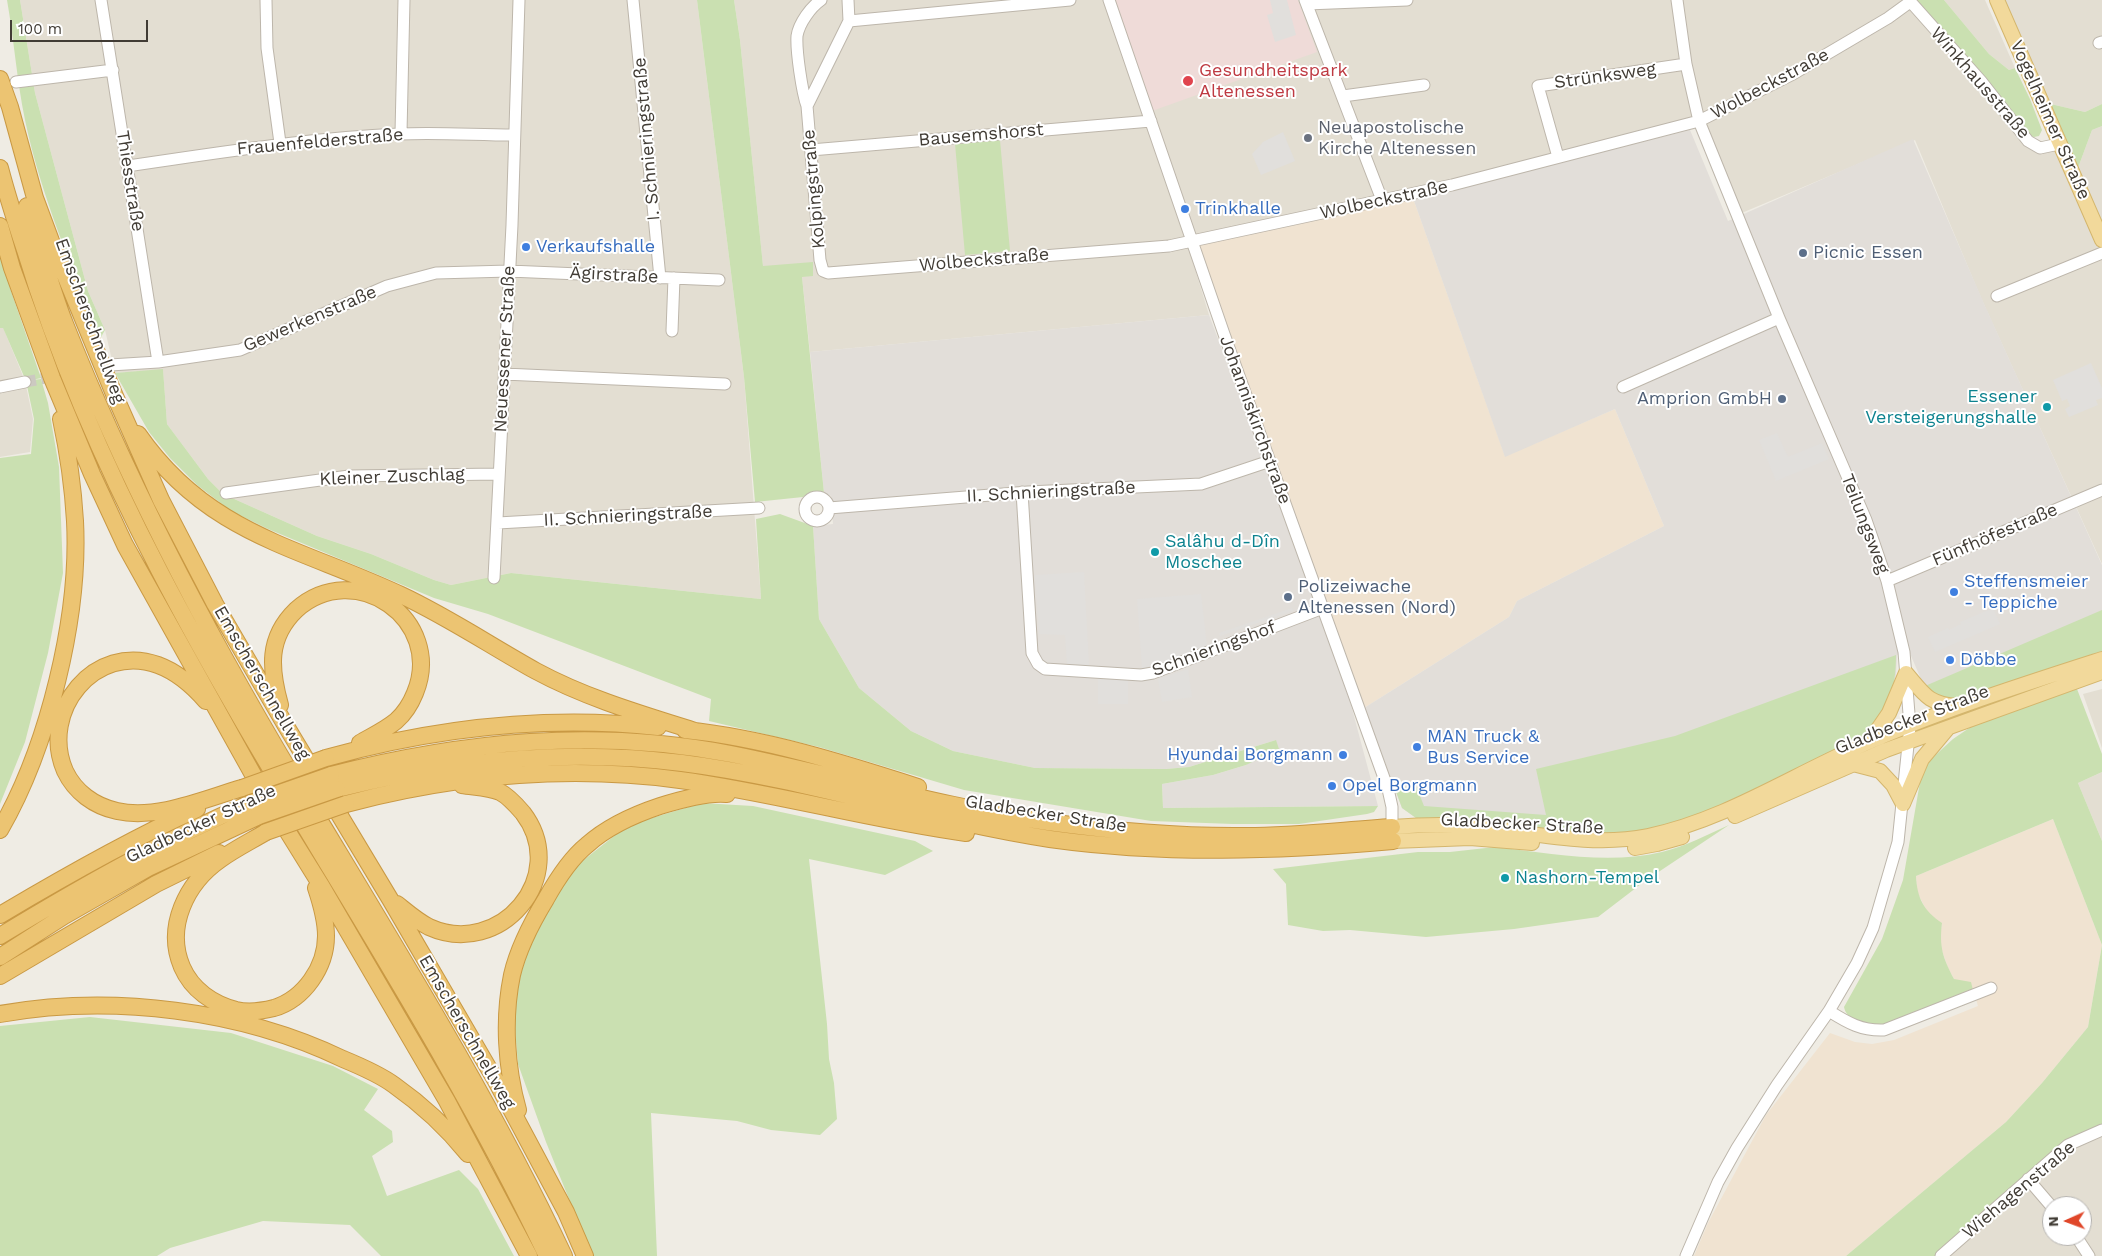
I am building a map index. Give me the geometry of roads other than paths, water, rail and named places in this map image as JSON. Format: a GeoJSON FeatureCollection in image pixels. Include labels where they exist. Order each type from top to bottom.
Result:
{"type":"FeatureCollection","features":[{"type":"Feature","properties":{"kind":"highway"},"geometry":{"type":"LineString","coordinates":[[8,81],[10,107],[35,198],[114,394],[165,509],[215,604],[496,1082],[566,1212],[585,1256]]}},
{"type":"Feature","properties":{"kind":"highway","name":"Emscherschnellweg"},"geometry":{"type":"LineString","coordinates":[[0,96],[25,197],[64,322],[121,457],[154,526],[189,594],[276,748],[476,1084],[544,1212],[564,1256]]}},
{"type":"Feature","properties":{"kind":"highway","name":"Emscherschnellweg"},"geometry":{"type":"LineString","coordinates":[[0,168],[53,334],[82,407],[139,534],[215,674],[462,1093],[529,1218],[547,1256]]}},
{"type":"Feature","properties":{"kind":"highway"},"geometry":{"type":"LineString","coordinates":[[0,226],[15,277],[52,378],[92,474],[126,545],[260,787],[416,1047],[491,1182],[529,1256]]}},
{"type":"Feature","properties":{"kind":"highway"},"geometry":{"type":"LineString","coordinates":[[0,830],[28,774],[46,724],[59,672],[75,566],[75,522],[72,485],[64,434],[52,378]]}},
{"type":"Feature","properties":{"kind":"highway"},"geometry":{"type":"LineString","coordinates":[[114,394],[142,439],[165,469],[186,489],[230,520],[259,537],[400,594],[537,672],[611,704],[695,731],[792,751],[872,773],[934,792],[989,813]]}},
{"type":"Feature","properties":{"kind":"highway"},"geometry":{"type":"LineString","coordinates":[[286,726],[274,681],[272,659],[277,637],[288,618],[305,603],[325,593],[347,590],[369,593],[389,603],[405,619],[416,638],[421,660],[419,682],[411,703],[397,720],[343,753]]}},
{"type":"Feature","properties":{"kind":"highway"},"geometry":{"type":"LineString","coordinates":[[226,726],[204,699],[175,673],[156,664],[136,661],[116,664],[96,671],[80,684],[68,700],[62,713],[57,740],[60,760],[66,773],[82,795],[100,805],[117,811],[139,812],[166,810],[242,788],[343,753],[442,732],[515,724],[603,723],[695,731]]}},
{"type":"Feature","properties":{"kind":"highway","name":"Gladbecker Straße"},"geometry":{"type":"LineString","coordinates":[[0,936],[141,855],[190,830],[255,810],[417,754],[480,745],[560,740],[635,742],[730,754],[989,813],[1152,834],[1392,834]]}},
{"type":"Feature","properties":{"kind":"highway","name":"Gladbecker Straße"},"geometry":{"type":"LineString","coordinates":[[334,782],[481,761],[561,756],[642,759],[683,763],[772,779],[930,815],[1048,838],[1098,845],[1205,851],[1309,849],[1392,834]]}},
{"type":"Feature","properties":{"kind":"highway"},"geometry":{"type":"LineString","coordinates":[[0,976],[156,884],[266,832],[346,804],[414,787],[443,783],[520,774],[602,773],[681,780],[929,828],[986,836],[1048,838]]}},
{"type":"Feature","properties":{"kind":"highway"},"geometry":{"type":"LineString","coordinates":[[390,899],[428,926],[448,933],[469,934],[489,929],[507,919],[522,905],[533,887],[538,867],[538,846],[533,826],[519,808],[500,793],[478,787],[443,783]]}},
{"type":"Feature","properties":{"kind":"highway"},"geometry":{"type":"LineString","coordinates":[[0,915],[48,886],[134,840],[242,788]]}},
{"type":"Feature","properties":{"kind":"highway"},"geometry":{"type":"LineString","coordinates":[[528,1144],[510,1072],[506,1036],[508,1008],[512,974],[531,925],[555,883],[586,845],[605,832],[650,810],[679,800],[723,793],[787,799]]}},
{"type":"Feature","properties":{"kind":"highway","name":"Gladbecker Straße"},"geometry":{"type":"LineString","coordinates":[[0,957],[64,916],[255,810]]}},
{"type":"Feature","properties":{"kind":"highway"},"geometry":{"type":"LineString","coordinates":[[266,832],[219,860],[205,873],[188,893],[179,913],[175,934],[178,956],[186,976],[200,992],[218,1004],[238,1011],[260,1011],[281,1006],[299,994],[314,978],[323,958],[326,937],[318,892],[309,867]]}},
{"type":"Feature","properties":{"kind":"highway"},"geometry":{"type":"LineString","coordinates":[[0,1014],[50,1007],[95,1006],[161,1009],[234,1021],[312,1045],[362,1067],[393,1084],[450,1132],[491,1182]]}},
{"type":"Feature","properties":{"kind":"main road","name":"Vogelheimer Straße"},"geometry":{"type":"LineString","coordinates":[[1997,0],[2102,240]]}},
{"type":"Feature","properties":{"kind":"main road","name":"Gladbecker Straße"},"geometry":{"type":"LineString","coordinates":[[1392,834],[1467,826],[1599,841],[1648,836],[1675,830],[1736,806],[1810,768],[1869,742],[1963,707],[2102,660]]}},
{"type":"Feature","properties":{"kind":"main road","name":"Gladbecker Straße"},"geometry":{"type":"LineString","coordinates":[[1392,834],[1492,839],[1588,849],[1633,848],[1657,844],[1706,828],[1852,764],[1910,741],[2102,672]]}},
{"type":"Feature","properties":{"kind":"main road"},"geometry":{"type":"LineString","coordinates":[[1869,742],[1889,713],[1906,673],[1929,700],[1943,705],[1963,707]]}},
{"type":"Feature","properties":{"kind":"main road"},"geometry":{"type":"LineString","coordinates":[[1903,804],[1922,759],[1949,726]]}},
{"type":"Feature","properties":{"kind":"main road"},"geometry":{"type":"LineString","coordinates":[[1852,764],[1880,771],[1893,786],[1903,804]]}},
{"type":"Feature","properties":{"kind":"street","name":"Thiesstraße"},"geometry":{"type":"LineString","coordinates":[[101,0],[158,362]]}},
{"type":"Feature","properties":{"kind":"street"},"geometry":{"type":"LineString","coordinates":[[266,0],[267,48],[280,143]]}},
{"type":"Feature","properties":{"kind":"street"},"geometry":{"type":"LineString","coordinates":[[401,134],[404,0]]}},
{"type":"Feature","properties":{"kind":"street","name":"Neuessener Straße"},"geometry":{"type":"LineString","coordinates":[[494,578],[509,271],[519,0]]}},
{"type":"Feature","properties":{"kind":"street","name":"I. Schnieringstraße"},"geometry":{"type":"LineString","coordinates":[[634,0],[660,278]]}},
{"type":"Feature","properties":{"kind":"street","name":"Kolpingstraße"},"geometry":{"type":"LineString","coordinates":[[821,0],[802,22],[797,35],[802,93],[807,106],[820,260],[823,271]]}},
{"type":"Feature","properties":{"kind":"street","name":"Kolpingstraße"},"geometry":{"type":"LineString","coordinates":[[807,106],[849,21],[848,0]]}},
{"type":"Feature","properties":{"kind":"street"},"geometry":{"type":"LineString","coordinates":[[849,21],[1070,0]]}},
{"type":"Feature","properties":{"kind":"street","name":"Johanniskirchstraße"},"geometry":{"type":"LineString","coordinates":[[1109,0],[1192,241],[1388,789],[1392,807],[1392,834]]}},
{"type":"Feature","properties":{"kind":"street"},"geometry":{"type":"LineString","coordinates":[[1382,200],[1306,2],[1407,0]]}},
{"type":"Feature","properties":{"kind":"street","name":"Teilungsweg"},"geometry":{"type":"LineString","coordinates":[[1677,0],[1686,64],[1699,121],[1779,318],[1866,520],[1887,581],[1898,620],[1906,673],[1910,726],[1903,804],[1893,864],[1873,928],[1857,963],[1829,1011],[1767,1100],[1737,1148],[1716,1188],[1686,1256]]}},
{"type":"Feature","properties":{"kind":"street","name":"Winkhausstraße"},"geometry":{"type":"LineString","coordinates":[[1910,1],[1981,81],[2028,141],[2040,148],[2059,144]]}},
{"type":"Feature","properties":{"kind":"street","name":"Wolbeckstraße"},"geometry":{"type":"LineString","coordinates":[[823,271],[828,274],[1169,246],[1452,185],[1699,121],[1793,74],[1888,18],[1910,1]]}},
{"type":"Feature","properties":{"kind":"street","name":"Strünksweg"},"geometry":{"type":"LineString","coordinates":[[1558,157],[1538,86],[1686,64]]}},
{"type":"Feature","properties":{"kind":"street"},"geometry":{"type":"LineString","coordinates":[[8,81],[113,70]]}},
{"type":"Feature","properties":{"kind":"street"},"geometry":{"type":"LineString","coordinates":[[1343,96],[1424,84]]}},
{"type":"Feature","properties":{"kind":"street","name":"Bausemshorst"},"geometry":{"type":"LineString","coordinates":[[811,150],[1151,121]]}},
{"type":"Feature","properties":{"kind":"street","name":"Frauenfelderstraße"},"geometry":{"type":"LineString","coordinates":[[127,166],[280,143],[401,134],[514,135]]}},
{"type":"Feature","properties":{"kind":"street"},"geometry":{"type":"LineString","coordinates":[[1997,296],[2102,253]]}},
{"type":"Feature","properties":{"kind":"street","name":"Ägirstraße"},"geometry":{"type":"LineString","coordinates":[[509,271],[719,280]]}},
{"type":"Feature","properties":{"kind":"street","name":"Gewerkenstraße"},"geometry":{"type":"LineString","coordinates":[[110,365],[158,362],[240,350],[387,286],[436,274],[509,271]]}},
{"type":"Feature","properties":{"kind":"street"},"geometry":{"type":"LineString","coordinates":[[672,331],[674,278]]}},
{"type":"Feature","properties":{"kind":"street"},"geometry":{"type":"LineString","coordinates":[[1623,387],[1779,318]]}},
{"type":"Feature","properties":{"kind":"street"},"geometry":{"type":"LineString","coordinates":[[504,374],[725,384]]}},
{"type":"Feature","properties":{"kind":"street"},"geometry":{"type":"LineString","coordinates":[[0,387],[25,382]]}},
{"type":"Feature","properties":{"kind":"street","name":"II. Schnieringstraße"},"geometry":{"type":"LineString","coordinates":[[829,508],[1022,492],[1201,484],[1270,461]]}},
{"type":"Feature","properties":{"kind":"street","name":"Kleiner Zuschlag"},"geometry":{"type":"LineString","coordinates":[[226,493],[349,476],[499,474]]}},
{"type":"Feature","properties":{"kind":"street","name":"Fünfhöfestraße"},"geometry":{"type":"LineString","coordinates":[[1887,581],[2102,490]]}},
{"type":"Feature","properties":{"kind":"street","name":"Schnieringshof"},"geometry":{"type":"LineString","coordinates":[[1022,492],[1032,653],[1038,664],[1045,669],[1141,675],[1153,673],[1323,608]]}},
{"type":"Feature","properties":{"kind":"street","name":"II. Schnieringstraße"},"geometry":{"type":"LineString","coordinates":[[498,523],[759,508]]}},
{"type":"Feature","properties":{"kind":"street"},"geometry":{"type":"LineString","coordinates":[[1829,1011],[1853,1026],[1867,1030],[1884,1030],[1991,988]]}},
{"type":"Feature","properties":{"kind":"street","name":"Wiehagenstraße"},"geometry":{"type":"LineString","coordinates":[[1941,1256],[2068,1145],[2102,1130]]}},
{"type":"Feature","properties":{"kind":"street"},"geometry":{"type":"LineString","coordinates":[[2028,1179],[2042,1196]]}},
{"type":"Feature","properties":{"kind":"tunnel"},"geometry":{"type":"LineString","coordinates":[[25,382],[57,376]]}},
{"type":"Feature","properties":{"kind":"place","name":"Gesundheitspark Altenessen"},"geometry":{"type":"Point","coordinates":[1188,81]}},
{"type":"Feature","properties":{"kind":"place","name":"Neuapostolische Kirche Altenessen"},"geometry":{"type":"Point","coordinates":[1308,138]}},
{"type":"Feature","properties":{"kind":"place","name":"Trinkhalle"},"geometry":{"type":"Point","coordinates":[1185,209]}},
{"type":"Feature","properties":{"kind":"place","name":"Verkaufshalle"},"geometry":{"type":"Point","coordinates":[526,247]}},
{"type":"Feature","properties":{"kind":"place","name":"Picnic Essen"},"geometry":{"type":"Point","coordinates":[1803,253]}},
{"type":"Feature","properties":{"kind":"place","name":"Amprion GmbH"},"geometry":{"type":"Point","coordinates":[1782,399]}},
{"type":"Feature","properties":{"kind":"place","name":"Essener Versteigerungshalle"},"geometry":{"type":"Point","coordinates":[2047,407]}},
{"type":"Feature","properties":{"kind":"place","name":"Salâhu d-Dîn Moschee"},"geometry":{"type":"Point","coordinates":[1155,552]}},
{"type":"Feature","properties":{"kind":"place","name":"Steffensmeier - Teppiche"},"geometry":{"type":"Point","coordinates":[1954,592]}},
{"type":"Feature","properties":{"kind":"place","name":"Polizeiwache Altenessen (Nord)"},"geometry":{"type":"Point","coordinates":[1288,597]}},
{"type":"Feature","properties":{"kind":"place","name":"Döbbe"},"geometry":{"type":"Point","coordinates":[1950,660]}},
{"type":"Feature","properties":{"kind":"place","name":"MAN Truck & Bus Service"},"geometry":{"type":"Point","coordinates":[1417,747]}},
{"type":"Feature","properties":{"kind":"place","name":"Hyundai Borgmann"},"geometry":{"type":"Point","coordinates":[1343,755]}},
{"type":"Feature","properties":{"kind":"place","name":"Opel Borgmann"},"geometry":{"type":"Point","coordinates":[1332,786]}},
{"type":"Feature","properties":{"kind":"place","name":"Nashorn-Tempel"},"geometry":{"type":"Point","coordinates":[1505,878]}}]}
